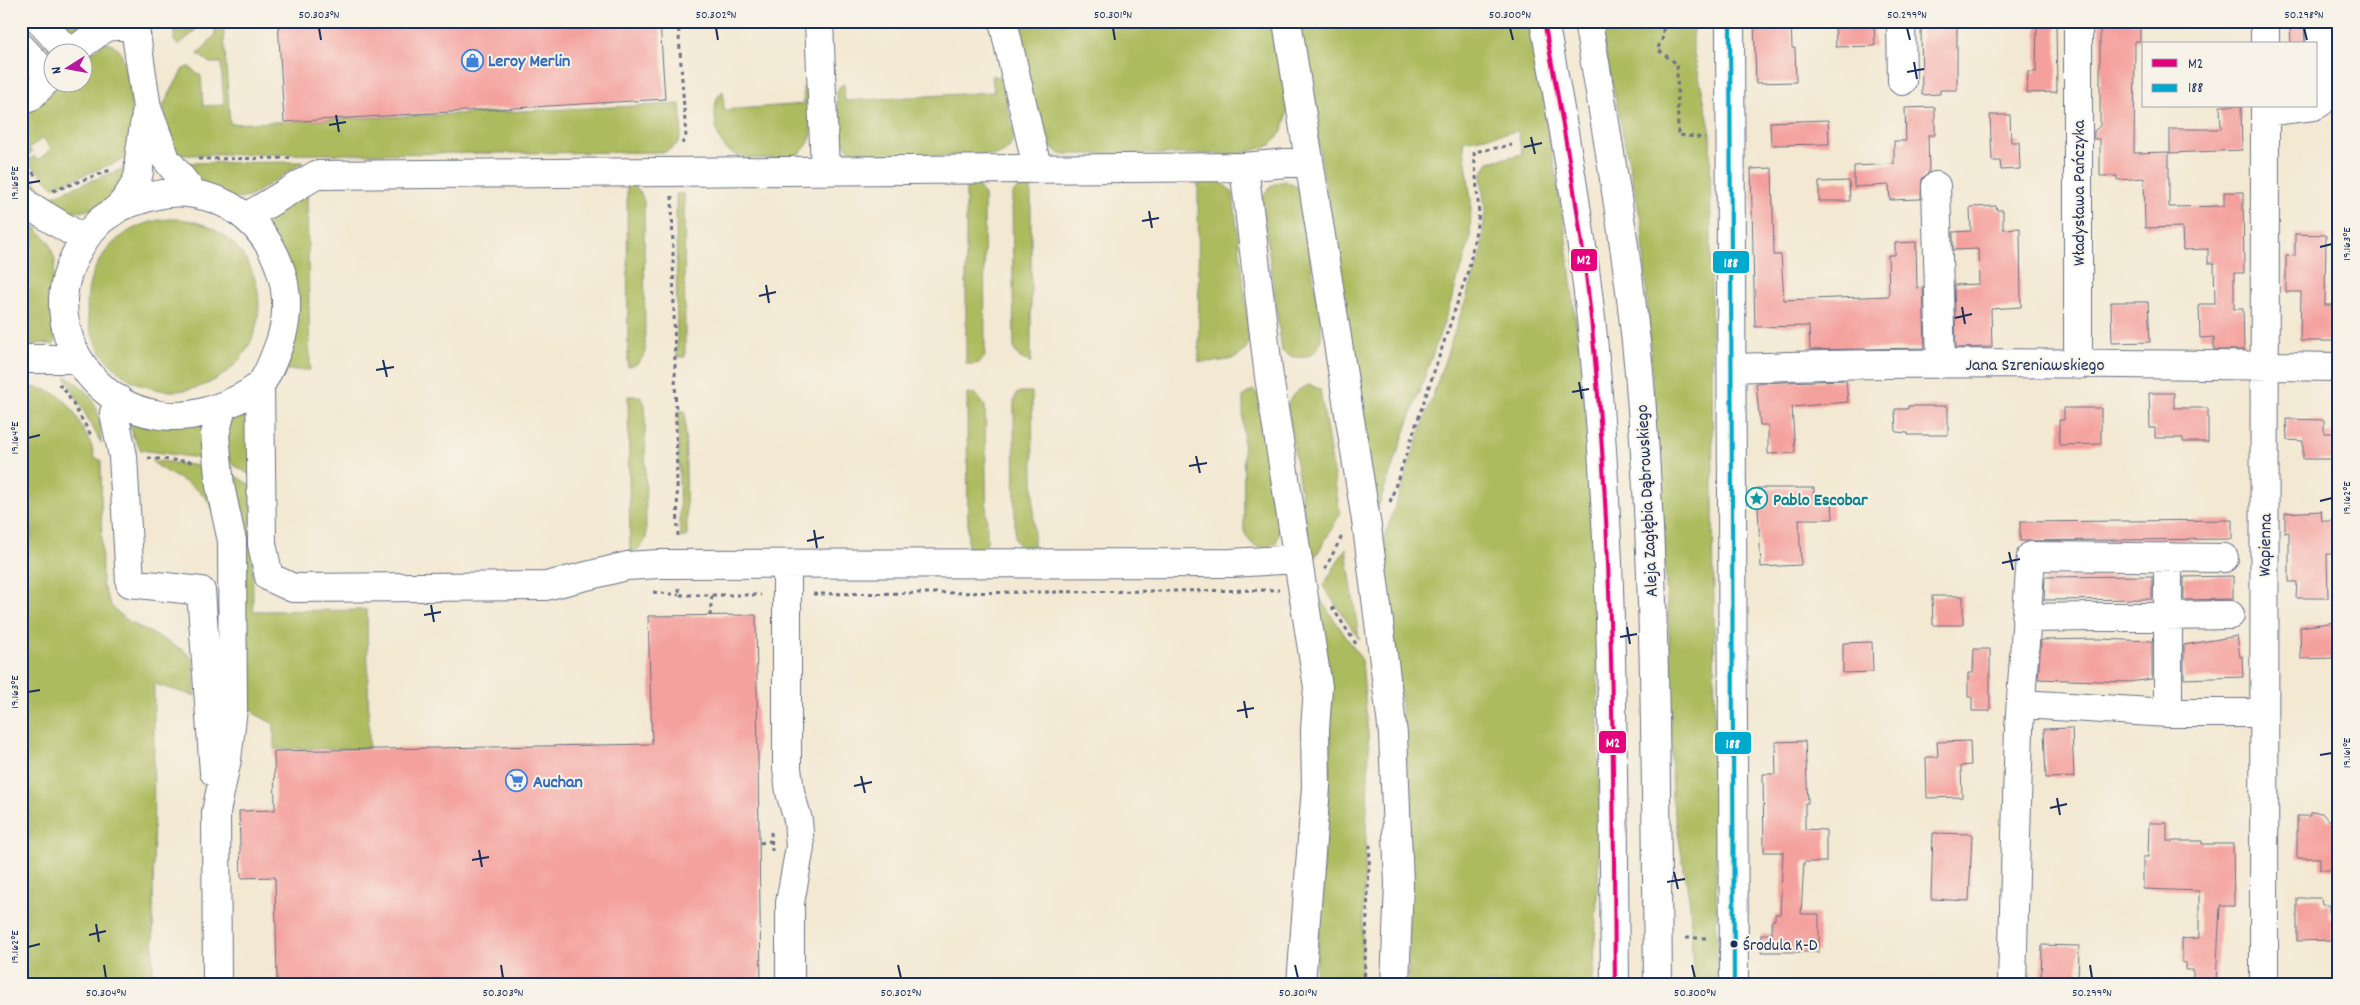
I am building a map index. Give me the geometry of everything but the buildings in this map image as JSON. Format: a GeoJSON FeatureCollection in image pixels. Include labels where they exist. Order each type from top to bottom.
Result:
{"type":"FeatureCollection","features":[{"type":"Feature","properties":{"kind":"street"},"geometry":{"type":"LineString","coordinates":[[40,21],[59,42]]}},
{"type":"Feature","properties":{"kind":"street"},"geometry":{"type":"LineString","coordinates":[[819,21],[825,170]]}},
{"type":"Feature","properties":{"kind":"street"},"geometry":{"type":"LineString","coordinates":[[1003,21],[1037,167]]}},
{"type":"Feature","properties":{"kind":"street"},"geometry":{"type":"LineString","coordinates":[[1287,21],[1307,161],[1367,528],[1393,734],[1399,884],[1395,984]]}},
{"type":"Feature","properties":{"kind":"street"},"geometry":{"type":"LineString","coordinates":[[1544,21],[1567,144],[1592,327],[1602,444],[1612,696],[1614,984]]}},
{"type":"Feature","properties":{"kind":"street","name":"Aleja Zagłębia Dąbrowskiego"},"geometry":{"type":"LineString","coordinates":[[1588,21],[1625,253],[1641,394],[1651,552],[1656,738],[1658,984]]}},
{"type":"Feature","properties":{"kind":"street"},"geometry":{"type":"LineString","coordinates":[[1730,21],[1734,984]]}},
{"type":"Feature","properties":{"kind":"street"},"geometry":{"type":"LineString","coordinates":[[1901,21],[1902,80]]}},
{"type":"Feature","properties":{"kind":"street","name":"Władysława Pańczyka"},"geometry":{"type":"LineString","coordinates":[[2078,21],[2078,364]]}},
{"type":"Feature","properties":{"kind":"street"},"geometry":{"type":"LineString","coordinates":[[2265,21],[2265,42]]}},
{"type":"Feature","properties":{"kind":"street"},"geometry":{"type":"LineString","coordinates":[[2318,104],[2321,102],[2320,21]]}},
{"type":"Feature","properties":{"kind":"street"},"geometry":{"type":"LineString","coordinates":[[86,42],[106,27],[134,23],[147,108],[166,159],[194,194]]}},
{"type":"Feature","properties":{"kind":"street"},"geometry":{"type":"LineString","coordinates":[[21,47],[42,67]]}},
{"type":"Feature","properties":{"kind":"street"},"geometry":{"type":"LineString","coordinates":[[21,100],[29,98],[42,85]]}},
{"type":"Feature","properties":{"kind":"street"},"geometry":{"type":"LineString","coordinates":[[119,207],[138,177],[147,108]]}},
{"type":"Feature","properties":{"kind":"street"},"geometry":{"type":"LineString","coordinates":[[2265,109],[2282,108]]}},
{"type":"Feature","properties":{"kind":"street","name":"Wapienna"},"geometry":{"type":"LineString","coordinates":[[2264,984],[2265,109]]}},
{"type":"Feature","properties":{"kind":"street"},"geometry":{"type":"LineString","coordinates":[[246,217],[316,175],[1037,167],[1244,167],[1307,161]]}},
{"type":"Feature","properties":{"kind":"street"},"geometry":{"type":"LineString","coordinates":[[1244,167],[1270,377],[1318,687],[1316,787],[1301,984]]}},
{"type":"Feature","properties":{"kind":"street"},"geometry":{"type":"LineString","coordinates":[[1936,186],[1941,364]]}},
{"type":"Feature","properties":{"kind":"street"},"geometry":{"type":"LineString","coordinates":[[260,385],[222,407],[192,416],[160,416],[129,407],[102,389],[77,359],[66,328],[63,297],[70,266],[84,239],[100,221],[119,207],[156,194],[194,194],[222,202],[246,217],[267,240],[281,267],[287,296],[285,327],[275,356],[260,385],[262,544],[270,577],[293,588],[546,586],[627,566],[679,564],[1231,563],[1298,559]]}},
{"type":"Feature","properties":{"kind":"street"},"geometry":{"type":"LineString","coordinates":[[21,198],[26,204],[84,239]]}},
{"type":"Feature","properties":{"kind":"street"},"geometry":{"type":"LineString","coordinates":[[21,360],[77,359]]}},
{"type":"Feature","properties":{"kind":"street","name":"Jana Szreniawskiego"},"geometry":{"type":"LineString","coordinates":[[1732,368],[1941,364],[2264,364],[2339,367]]}},
{"type":"Feature","properties":{"kind":"street"},"geometry":{"type":"LineString","coordinates":[[118,399],[114,413],[123,456],[130,583],[202,591],[216,812],[217,984]]}},
{"type":"Feature","properties":{"kind":"street"},"geometry":{"type":"LineString","coordinates":[[216,812],[227,759],[233,709],[232,541],[220,486],[215,435],[222,407]]}},
{"type":"Feature","properties":{"kind":"street"},"geometry":{"type":"LineString","coordinates":[[2012,984],[2015,839],[2021,704],[2031,556],[2224,558]]}},
{"type":"Feature","properties":{"kind":"street"},"geometry":{"type":"LineString","coordinates":[[2168,557],[2168,713]]}},
{"type":"Feature","properties":{"kind":"street"},"geometry":{"type":"LineString","coordinates":[[787,564],[787,768],[790,792],[798,820],[800,847],[790,896],[790,984]]}},
{"type":"Feature","properties":{"kind":"street"},"geometry":{"type":"LineString","coordinates":[[2026,618],[2230,615]]}},
{"type":"Feature","properties":{"kind":"street"},"geometry":{"type":"LineString","coordinates":[[2021,704],[2168,713],[2263,713]]}},
{"type":"Feature","properties":{"kind":"path"},"geometry":{"type":"LineString","coordinates":[[1657,50],[1662,41],[1664,21]]}},
{"type":"Feature","properties":{"kind":"path"},"geometry":{"type":"LineString","coordinates":[[679,26],[698,25]]}},
{"type":"Feature","properties":{"kind":"path"},"geometry":{"type":"LineString","coordinates":[[1389,506],[1469,268],[1478,214],[1474,152],[1512,145]]}},
{"type":"Feature","properties":{"kind":"path"},"geometry":{"type":"LineString","coordinates":[[676,171],[676,189],[672,189],[672,198],[679,595],[712,594],[710,616]]}},
{"type":"Feature","properties":{"kind":"path"},"geometry":{"type":"LineString","coordinates":[[1327,600],[1358,648]]}},
{"type":"Feature","properties":{"kind":"path"},"geometry":{"type":"LineString","coordinates":[[760,843],[772,841]]}},
{"type":"Feature","properties":{"kind":"path"},"geometry":{"type":"LineString","coordinates":[[1686,938],[1712,938]]}},
{"type":"Feature","properties":{"kind":"green space"},"geometry":{"type":"Polygon","coordinates":[[[67,21],[95,21],[75,42],[59,32],[68,23],[67,21]]]}},
{"type":"Feature","properties":{"kind":"green space"},"geometry":{"type":"Polygon","coordinates":[[[175,21],[198,21],[194,32],[179,45],[174,41],[175,21]]]}},
{"type":"Feature","properties":{"kind":"green space"},"geometry":{"type":"Polygon","coordinates":[[[215,21],[223,21],[230,124],[680,104],[682,124],[680,137],[678,143],[666,152],[175,155],[163,106],[183,69],[189,67],[201,76],[203,106],[224,105],[221,63],[210,63],[198,54],[215,35],[215,21]]]}},
{"type":"Feature","properties":{"kind":"green space"},"geometry":{"type":"Polygon","coordinates":[[[1015,21],[1275,21],[1287,112],[1283,130],[1271,145],[1241,154],[1061,154],[1050,147],[1040,134],[1015,21]]]}},
{"type":"Feature","properties":{"kind":"green space"},"geometry":{"type":"Polygon","coordinates":[[[1299,21],[1530,21],[1565,231],[1584,390],[1596,601],[1600,837],[1593,984],[1408,984],[1410,801],[1392,618],[1382,544],[1481,255],[1485,211],[1481,175],[1489,162],[1522,154],[1518,131],[1463,141],[1471,200],[1470,240],[1447,314],[1377,510],[1299,21]]]}},
{"type":"Feature","properties":{"kind":"green space"},"geometry":{"type":"Polygon","coordinates":[[[1599,21],[1693,21],[1693,48],[1710,128],[1717,984],[1691,984],[1693,976],[1690,904],[1672,797],[1669,630],[1642,225],[1599,21]]]}},
{"type":"Feature","properties":{"kind":"green space"},"geometry":{"type":"Polygon","coordinates":[[[106,42],[119,50],[123,59],[127,71],[131,101],[133,156],[53,187],[27,161],[34,156],[38,160],[51,149],[43,138],[29,148],[32,152],[24,159],[21,156],[21,106],[44,92],[92,92],[92,52],[106,42]]]}},
{"type":"Feature","properties":{"kind":"green space"},"geometry":{"type":"Polygon","coordinates":[[[992,75],[1001,78],[1014,134],[1009,147],[1005,152],[998,155],[864,157],[846,147],[842,139],[839,131],[837,91],[844,84],[845,101],[994,92],[992,75]]]}},
{"type":"Feature","properties":{"kind":"green space"},"geometry":{"type":"Polygon","coordinates":[[[803,87],[811,94],[813,129],[808,144],[794,157],[752,158],[740,156],[730,152],[722,144],[717,132],[715,112],[715,105],[720,93],[723,91],[724,110],[804,104],[803,87]]]}},
{"type":"Feature","properties":{"kind":"green space"},"geometry":{"type":"Polygon","coordinates":[[[304,162],[249,197],[238,199],[196,183],[178,163],[304,162]]]}},
{"type":"Feature","properties":{"kind":"green space"},"geometry":{"type":"Polygon","coordinates":[[[132,165],[115,195],[106,203],[74,212],[66,211],[51,204],[21,174],[21,167],[46,193],[52,196],[132,165]]]}},
{"type":"Feature","properties":{"kind":"green space"},"geometry":{"type":"Polygon","coordinates":[[[1198,179],[1221,181],[1233,193],[1250,336],[1248,345],[1243,352],[1224,361],[1199,362],[1198,179]]]}},
{"type":"Feature","properties":{"kind":"green space"},"geometry":{"type":"Polygon","coordinates":[[[966,181],[977,185],[984,195],[985,356],[979,362],[972,364],[966,364],[966,181]]]}},
{"type":"Feature","properties":{"kind":"green space"},"geometry":{"type":"Polygon","coordinates":[[[1031,181],[1031,363],[1020,358],[1014,350],[1012,195],[1019,186],[1031,181]]]}},
{"type":"Feature","properties":{"kind":"green space"},"geometry":{"type":"Polygon","coordinates":[[[1285,181],[1297,187],[1300,193],[1321,324],[1321,340],[1319,345],[1312,354],[1302,357],[1292,356],[1282,351],[1262,199],[1270,187],[1285,181]]]}},
{"type":"Feature","properties":{"kind":"green space"},"geometry":{"type":"Polygon","coordinates":[[[627,184],[638,190],[644,202],[645,352],[639,362],[628,367],[627,184]]]}},
{"type":"Feature","properties":{"kind":"green space"},"geometry":{"type":"Polygon","coordinates":[[[307,194],[310,370],[279,370],[293,342],[264,220],[307,194]]]}},
{"type":"Feature","properties":{"kind":"green space"},"geometry":{"type":"Polygon","coordinates":[[[676,194],[684,194],[685,357],[677,357],[676,194]]]}},
{"type":"Feature","properties":{"kind":"green space"},"geometry":{"type":"Polygon","coordinates":[[[21,212],[49,242],[55,260],[51,307],[55,343],[53,345],[43,343],[21,348],[21,242],[23,235],[29,229],[21,221],[21,212]]]}},
{"type":"Feature","properties":{"kind":"green space"},"geometry":{"type":"Polygon","coordinates":[[[181,219],[198,222],[214,229],[228,238],[240,250],[256,280],[259,305],[258,322],[253,338],[240,360],[228,372],[198,388],[165,391],[148,388],[132,381],[118,372],[106,360],[90,330],[87,297],[90,280],[97,264],[106,250],[118,238],[148,222],[181,219]]]}},
{"type":"Feature","properties":{"kind":"green space"},"geometry":{"type":"Polygon","coordinates":[[[65,376],[83,389],[94,403],[100,421],[101,443],[65,376]]]}},
{"type":"Feature","properties":{"kind":"green space"},"geometry":{"type":"Polygon","coordinates":[[[1310,385],[1320,389],[1340,514],[1312,563],[1287,406],[1295,392],[1310,385]]]}},
{"type":"Feature","properties":{"kind":"green space"},"geometry":{"type":"Polygon","coordinates":[[[21,386],[53,392],[66,402],[72,409],[89,440],[94,458],[101,460],[102,584],[111,606],[128,621],[183,650],[193,659],[195,696],[154,684],[153,984],[21,984],[21,386]]]}},
{"type":"Feature","properties":{"kind":"green space"},"geometry":{"type":"Polygon","coordinates":[[[1253,390],[1259,395],[1280,529],[1276,543],[1265,547],[1253,544],[1244,531],[1243,396],[1253,390]]]}},
{"type":"Feature","properties":{"kind":"green space"},"geometry":{"type":"Polygon","coordinates":[[[1032,392],[1034,551],[1023,548],[1015,540],[1014,401],[1016,394],[1032,392]]]}},
{"type":"Feature","properties":{"kind":"green space"},"geometry":{"type":"Polygon","coordinates":[[[967,393],[976,394],[985,406],[987,542],[982,548],[977,550],[968,550],[967,393]]]}},
{"type":"Feature","properties":{"kind":"green space"},"geometry":{"type":"Polygon","coordinates":[[[628,396],[640,396],[645,404],[646,539],[640,547],[630,552],[628,396]]]}},
{"type":"Feature","properties":{"kind":"green space"},"geometry":{"type":"Polygon","coordinates":[[[251,402],[252,476],[224,459],[224,441],[228,426],[237,413],[251,402]]]}},
{"type":"Feature","properties":{"kind":"green space"},"geometry":{"type":"Polygon","coordinates":[[[678,411],[685,411],[687,537],[680,537],[678,411]]]}},
{"type":"Feature","properties":{"kind":"green space"},"geometry":{"type":"Polygon","coordinates":[[[129,420],[207,423],[206,459],[141,450],[133,436],[129,420]]]}},
{"type":"Feature","properties":{"kind":"green space"},"geometry":{"type":"Polygon","coordinates":[[[151,460],[208,467],[219,524],[213,509],[204,496],[151,460]]]}},
{"type":"Feature","properties":{"kind":"green space"},"geometry":{"type":"Polygon","coordinates":[[[227,471],[252,486],[253,611],[367,610],[369,748],[274,749],[274,724],[255,714],[244,698],[227,471]]]}},
{"type":"Feature","properties":{"kind":"green space"},"geometry":{"type":"Polygon","coordinates":[[[1346,548],[1359,639],[1323,586],[1346,548]]]}},
{"type":"Feature","properties":{"kind":"green space"},"geometry":{"type":"Polygon","coordinates":[[[1318,596],[1362,660],[1369,747],[1361,984],[1315,984],[1330,767],[1330,683],[1318,596]]]}},
{"type":"Feature","properties":{"kind":"transit line","name":"M2"},"geometry":{"type":"LineString","coordinates":[[1544,21],[1583,251],[1599,410],[1605,492],[1611,656],[1615,984]]}},
{"type":"Feature","properties":{"kind":"transit line","name":"188"},"geometry":{"type":"LineString","coordinates":[[1730,21],[1734,984]]}},
{"type":"Feature","properties":{"kind":"place","name":"Leroy Merlin"},"geometry":{"type":"Point","coordinates":[472,60]}},
{"type":"Feature","properties":{"kind":"place","name":"Pablo Escobar"},"geometry":{"type":"Point","coordinates":[1757,499]}},
{"type":"Feature","properties":{"kind":"place","name":"Auchan"},"geometry":{"type":"Point","coordinates":[517,781]}},
{"type":"Feature","properties":{"kind":"place","name":"Środula K-D"},"geometry":{"type":"Point","coordinates":[1734,944]}}]}
